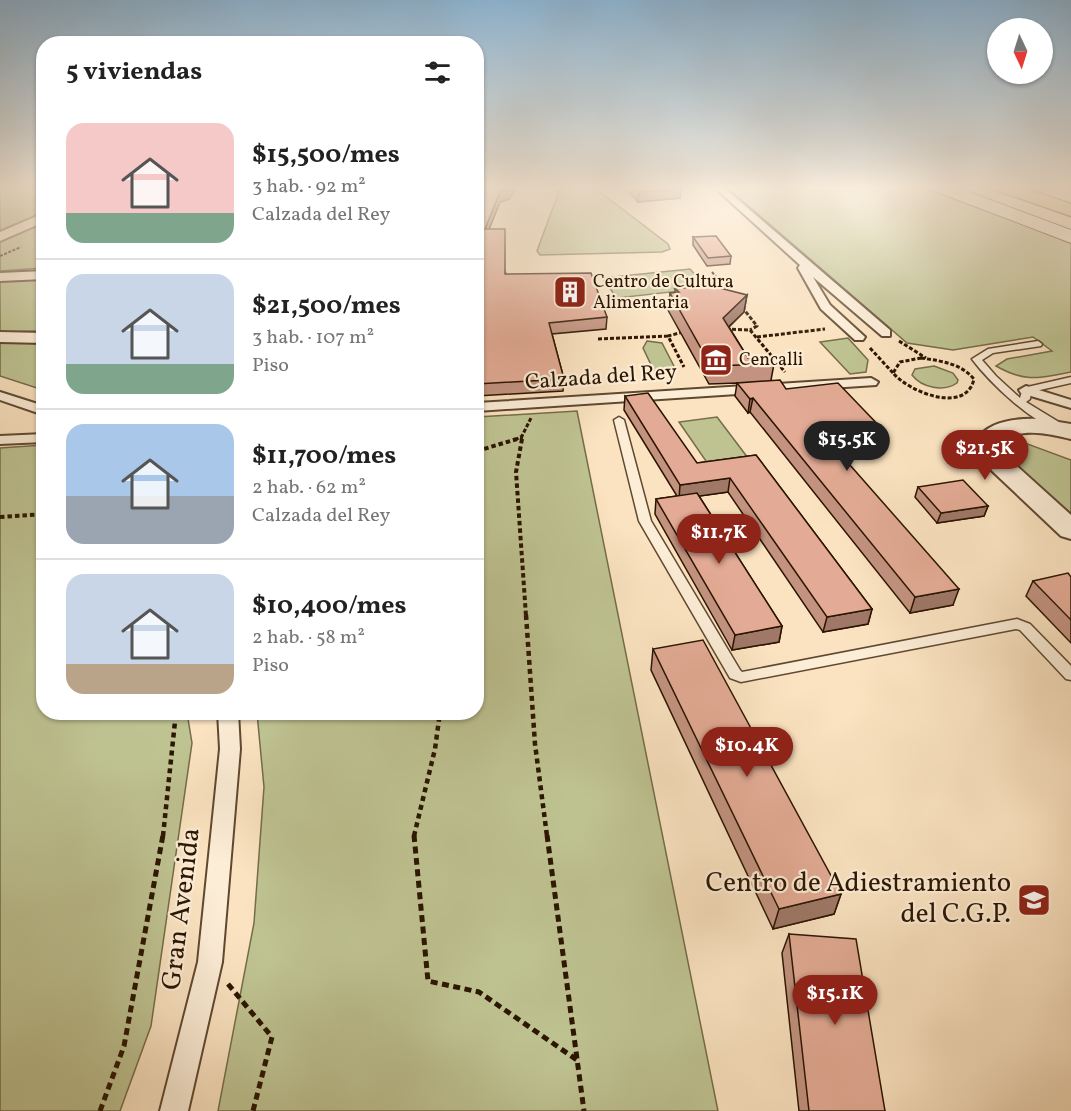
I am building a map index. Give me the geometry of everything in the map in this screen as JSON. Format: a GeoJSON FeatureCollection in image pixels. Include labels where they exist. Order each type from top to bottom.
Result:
{"type":"FeatureCollection","features":[{"type":"Feature","properties":{"kind":"street"},"geometry":{"type":"LineString","coordinates":[[774,238],[886,333]]}},
{"type":"Feature","properties":{"kind":"street"},"geometry":{"type":"LineString","coordinates":[[799,260],[825,307],[859,337]]}},
{"type":"Feature","properties":{"kind":"street"},"geometry":{"type":"LineString","coordinates":[[0,277],[36,275]]}},
{"type":"Feature","properties":{"kind":"street"},"geometry":{"type":"LineString","coordinates":[[0,337],[36,338]]}},
{"type":"Feature","properties":{"kind":"street","name":"Calzada del Rey"},"geometry":{"type":"LineString","coordinates":[[484,407],[871,382]]}},
{"type":"Feature","properties":{"kind":"street"},"geometry":{"type":"LineString","coordinates":[[1026,390],[1071,404]]}},
{"type":"Feature","properties":{"kind":"street"},"geometry":{"type":"LineString","coordinates":[[0,396],[36,408]]}},
{"type":"Feature","properties":{"kind":"street"},"geometry":{"type":"LineString","coordinates":[[1070,438],[1008,429],[994,433],[989,439],[997,462],[1071,530]]}},
{"type":"Feature","properties":{"kind":"street"},"geometry":{"type":"LineString","coordinates":[[0,440],[36,438]]}},
{"type":"Feature","properties":{"kind":"street","name":"Gran Avenida"},"geometry":{"type":"LineString","coordinates":[[174,1111],[210,962],[230,749],[228,720]]}},
{"type":"Feature","properties":{"kind":"lane"},"geometry":{"type":"LineString","coordinates":[[1038,344],[991,351],[977,359],[1004,388],[1043,420],[1070,438]]}},
{"type":"Feature","properties":{"kind":"lane"},"geometry":{"type":"LineString","coordinates":[[1030,408],[1024,396],[1026,390],[1071,380]]}},
{"type":"Feature","properties":{"kind":"lane"},"geometry":{"type":"LineString","coordinates":[[619,420],[645,521],[735,674],[741,677],[1017,624],[1025,627],[1071,675]]}},
{"type":"Feature","properties":{"kind":"path"},"geometry":{"type":"LineString","coordinates":[[712,272],[758,326],[750,330],[719,330]]}},
{"type":"Feature","properties":{"kind":"path"},"geometry":{"type":"LineString","coordinates":[[757,337],[847,326]]}},
{"type":"Feature","properties":{"kind":"path"},"geometry":{"type":"LineString","coordinates":[[750,330],[797,387]]}},
{"type":"Feature","properties":{"kind":"path"},"geometry":{"type":"LineString","coordinates":[[598,339],[668,336],[684,332]]}},
{"type":"Feature","properties":{"kind":"path"},"geometry":{"type":"LineString","coordinates":[[859,337],[898,381],[913,390],[939,397],[963,395],[975,386],[974,379],[960,366],[927,358],[886,333]]}},
{"type":"Feature","properties":{"kind":"path"},"geometry":{"type":"LineString","coordinates":[[668,336],[684,367]]}},
{"type":"Feature","properties":{"kind":"path"},"geometry":{"type":"LineString","coordinates":[[893,373],[900,362],[927,358]]}},
{"type":"Feature","properties":{"kind":"path"},"geometry":{"type":"LineString","coordinates":[[537,404],[522,436],[516,472],[535,744],[584,1111]]}},
{"type":"Feature","properties":{"kind":"path"},"geometry":{"type":"LineString","coordinates":[[484,449],[511,442],[522,436]]}},
{"type":"Feature","properties":{"kind":"path"},"geometry":{"type":"LineString","coordinates":[[0,517],[36,515]]}},
{"type":"Feature","properties":{"kind":"path"},"geometry":{"type":"LineString","coordinates":[[100,1111],[126,1035],[165,823],[175,720]]}},
{"type":"Feature","properties":{"kind":"path"},"geometry":{"type":"LineString","coordinates":[[439,720],[435,749],[414,836],[428,981],[480,992],[577,1060]]}},
{"type":"Feature","properties":{"kind":"path"},"geometry":{"type":"LineString","coordinates":[[210,962],[272,1037],[253,1111]]}},
{"type":"Feature","properties":{"kind":"green space"},"geometry":{"type":"Polygon","coordinates":[[[0,238],[36,238],[36,268],[0,271],[0,238]]]}},
{"type":"Feature","properties":{"kind":"green space"},"geometry":{"type":"Polygon","coordinates":[[[542,238],[660,238],[668,244],[670,249],[662,252],[540,255],[537,251],[542,238]]]}},
{"type":"Feature","properties":{"kind":"green space"},"geometry":{"type":"Polygon","coordinates":[[[786,238],[1065,238],[1071,240],[1071,372],[1033,378],[1016,375],[996,366],[1007,359],[1052,351],[1033,337],[953,350],[907,343],[786,238]]]}},
{"type":"Feature","properties":{"kind":"green space"},"geometry":{"type":"Polygon","coordinates":[[[690,269],[707,288],[617,298],[602,278],[690,269]]]}},
{"type":"Feature","properties":{"kind":"green space"},"geometry":{"type":"Polygon","coordinates":[[[36,278],[36,331],[0,332],[0,281],[36,278]]]}},
{"type":"Feature","properties":{"kind":"green space"},"geometry":{"type":"Polygon","coordinates":[[[848,338],[868,360],[866,372],[850,374],[820,342],[848,338]]]}},
{"type":"Feature","properties":{"kind":"green space"},"geometry":{"type":"Polygon","coordinates":[[[0,340],[36,341],[36,388],[0,376],[0,340]]]}},
{"type":"Feature","properties":{"kind":"green space"},"geometry":{"type":"Polygon","coordinates":[[[647,341],[662,343],[676,370],[654,371],[643,348],[647,341]]]}},
{"type":"Feature","properties":{"kind":"green space"},"geometry":{"type":"Polygon","coordinates":[[[934,366],[953,373],[958,380],[957,383],[940,388],[927,386],[912,375],[915,369],[934,366]]]}},
{"type":"Feature","properties":{"kind":"green space"},"geometry":{"type":"Polygon","coordinates":[[[577,411],[718,1111],[218,1111],[254,923],[264,787],[258,720],[484,720],[484,417],[577,411]]]}},
{"type":"Feature","properties":{"kind":"green space"},"geometry":{"type":"Polygon","coordinates":[[[717,417],[748,458],[708,464],[679,422],[717,417]]]}},
{"type":"Feature","properties":{"kind":"green space"},"geometry":{"type":"Polygon","coordinates":[[[1006,439],[1014,439],[1071,460],[1071,514],[1007,457],[1004,443],[1006,439]]]}},
{"type":"Feature","properties":{"kind":"green space"},"geometry":{"type":"Polygon","coordinates":[[[36,445],[36,720],[188,720],[192,743],[151,1026],[120,1111],[0,1111],[0,448],[36,445]]]}},
{"type":"Feature","properties":{"kind":"building"},"geometry":{"type":"Polygon","coordinates":[[[484,238],[505,238],[505,274],[591,273],[607,317],[549,323],[564,379],[484,384],[484,238]]]}},
{"type":"Feature","properties":{"kind":"building"},"geometry":{"type":"Polygon","coordinates":[[[694,238],[717,238],[731,256],[708,258],[694,238]]]}},
{"type":"Feature","properties":{"kind":"building"},"geometry":{"type":"Polygon","coordinates":[[[708,285],[747,295],[723,318],[748,358],[769,356],[774,364],[711,366],[670,293],[679,292],[675,289],[708,285]]]}},
{"type":"Feature","properties":{"kind":"building"},"geometry":{"type":"Polygon","coordinates":[[[780,380],[786,389],[838,383],[885,432],[828,440],[959,589],[915,597],[753,398],[750,399],[737,383],[780,380]]]}},
{"type":"Feature","properties":{"kind":"building"},"geometry":{"type":"Polygon","coordinates":[[[648,393],[697,463],[756,455],[872,609],[827,617],[730,478],[680,485],[625,396],[648,393]]]}},
{"type":"Feature","properties":{"kind":"building"},"geometry":{"type":"Polygon","coordinates":[[[963,480],[988,506],[941,513],[918,487],[963,480]]]}},
{"type":"Feature","properties":{"kind":"building"},"geometry":{"type":"Polygon","coordinates":[[[697,493],[782,626],[735,635],[656,499],[697,493]]]}},
{"type":"Feature","properties":{"kind":"building"},"geometry":{"type":"Polygon","coordinates":[[[1068,573],[1071,577],[1071,620],[1033,581],[1068,573]]]}},
{"type":"Feature","properties":{"kind":"building"},"geometry":{"type":"Polygon","coordinates":[[[703,640],[841,894],[779,909],[653,649],[703,640]]]}},
{"type":"Feature","properties":{"kind":"building"},"geometry":{"type":"Polygon","coordinates":[[[789,934],[856,939],[885,1111],[809,1111],[789,934]]]}},
{"type":"Feature","properties":{"kind":"place","name":"Centro de Cultura Alimentaria"},"geometry":{"type":"Point","coordinates":[570,292]}},
{"type":"Feature","properties":{"kind":"place","name":"Cencalli"},"geometry":{"type":"Point","coordinates":[716,360]}},
{"type":"Feature","properties":{"kind":"place","name":"Centro de Adiestramiento del C.G.P."},"geometry":{"type":"Point","coordinates":[1034,900]}}]}
